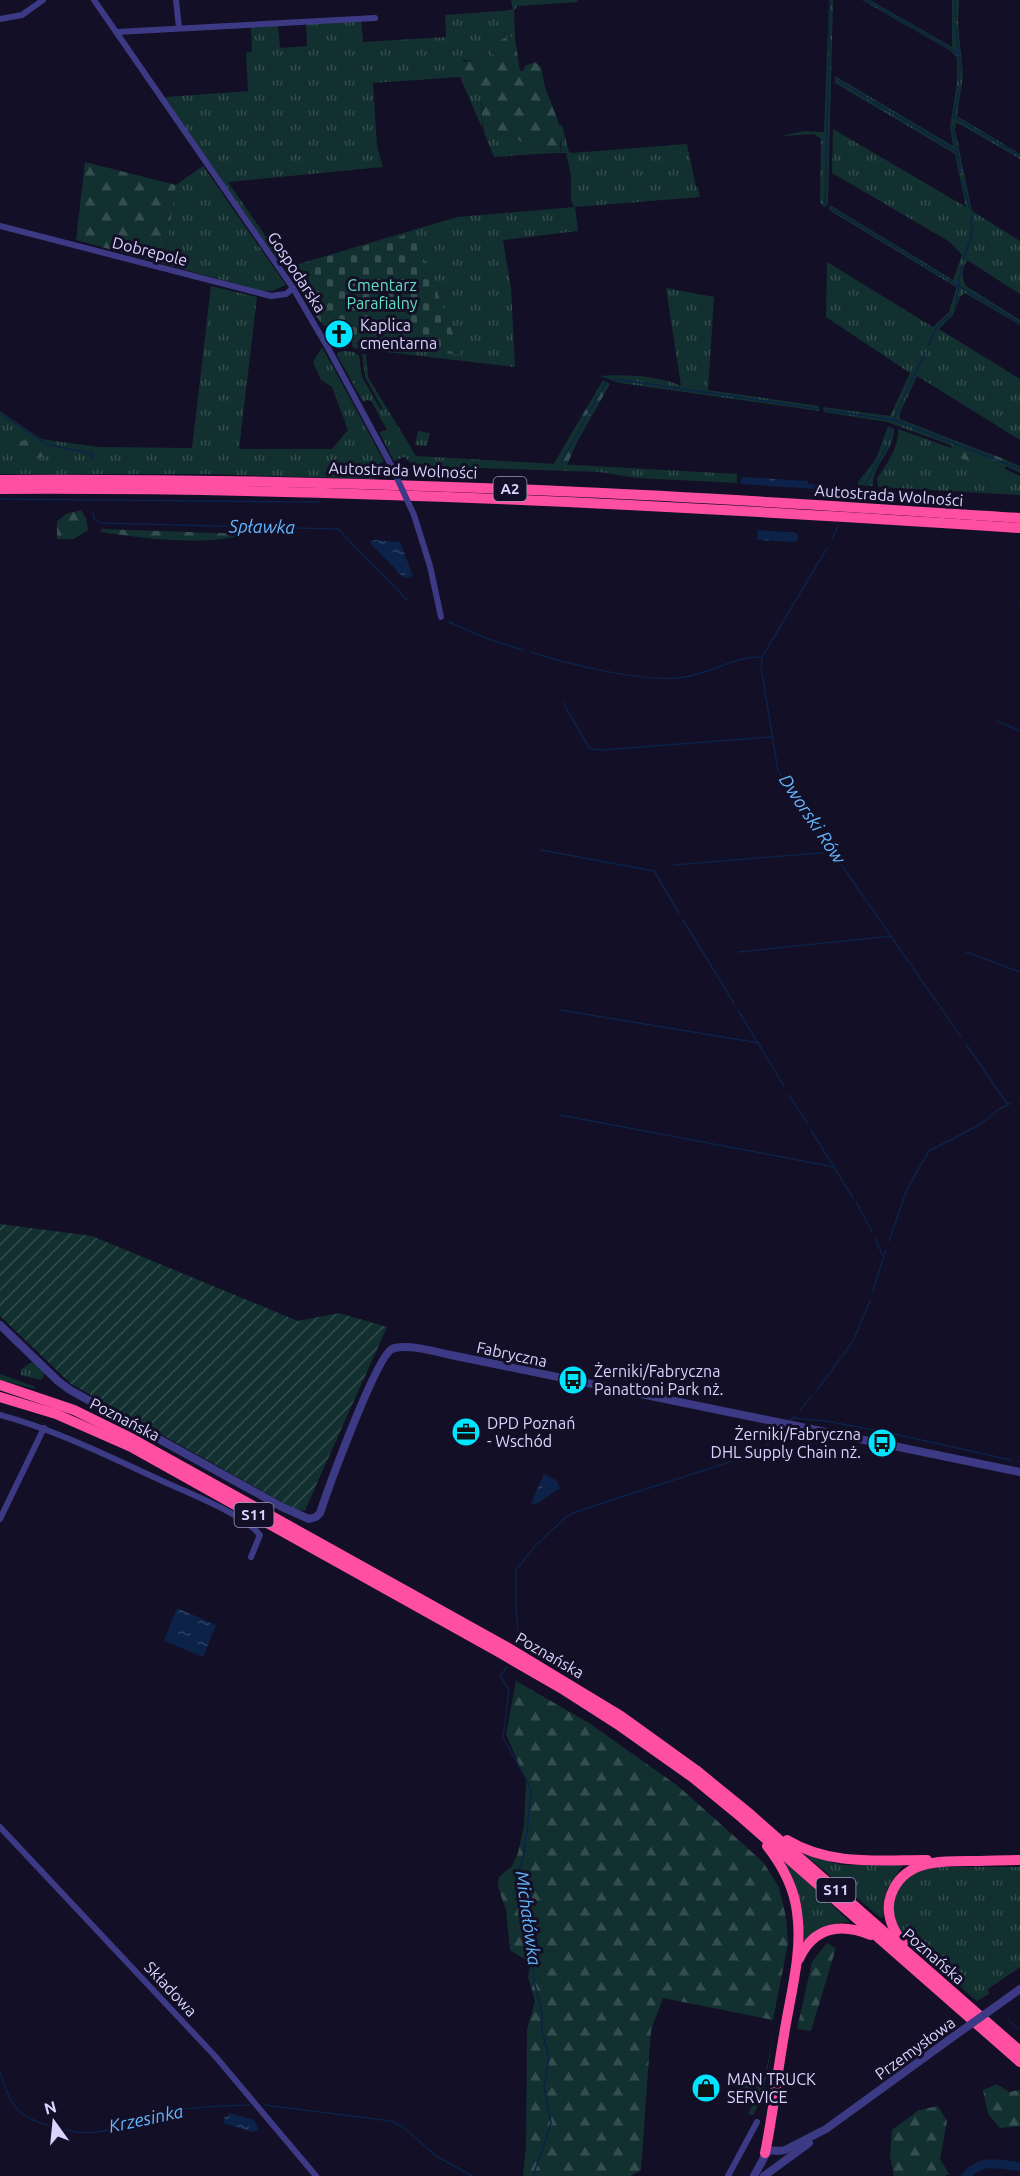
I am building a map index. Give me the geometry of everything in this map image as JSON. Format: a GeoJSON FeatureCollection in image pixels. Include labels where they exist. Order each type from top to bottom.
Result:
{"type":"FeatureCollection","features":[{"type":"Feature","properties":{"kind":"highway","name":"Autostrada Wolności"},"geometry":{"type":"LineString","coordinates":[[0,480],[231,481],[490,488],[1020,518]]}},
{"type":"Feature","properties":{"kind":"highway","name":"Autostrada Wolności"},"geometry":{"type":"LineString","coordinates":[[0,489],[234,490],[385,494],[686,507],[1020,528]]}},
{"type":"Feature","properties":{"kind":"highway","name":"Poznańska"},"geometry":{"type":"LineString","coordinates":[[0,1385],[59,1404],[102,1422],[572,1685],[662,1745],[1020,2051]]}},
{"type":"Feature","properties":{"kind":"highway"},"geometry":{"type":"LineString","coordinates":[[39,1388],[59,1404]]}},
{"type":"Feature","properties":{"kind":"highway","name":"Poznańska"},"geometry":{"type":"LineString","coordinates":[[0,1397],[56,1413],[131,1447],[500,1653],[617,1724],[746,1816],[1020,2062]]}},
{"type":"Feature","properties":{"kind":"highway"},"geometry":{"type":"LineString","coordinates":[[746,1816],[788,1841],[826,1857],[855,1860],[1020,1860]]}},
{"type":"Feature","properties":{"kind":"highway"},"geometry":{"type":"LineString","coordinates":[[746,1816],[774,1855],[791,1888],[798,1921],[795,1967],[769,2152]]}},
{"type":"Feature","properties":{"kind":"highway"},"geometry":{"type":"LineString","coordinates":[[923,1966],[895,1931],[890,1918],[890,1900],[898,1882],[909,1871],[928,1863],[946,1861]]}},
{"type":"Feature","properties":{"kind":"highway"},"geometry":{"type":"LineString","coordinates":[[795,1967],[811,1940],[834,1929],[858,1930],[887,1945]]}},
{"type":"Feature","properties":{"kind":"street"},"geometry":{"type":"LineString","coordinates":[[0,19],[22,15],[43,0]]}},
{"type":"Feature","properties":{"kind":"street","name":"Gospodarska"},"geometry":{"type":"LineString","coordinates":[[94,0],[293,288],[328,348],[391,465],[414,515],[430,566],[441,617]]}},
{"type":"Feature","properties":{"kind":"street"},"geometry":{"type":"LineString","coordinates":[[176,0],[179,28]]}},
{"type":"Feature","properties":{"kind":"street"},"geometry":{"type":"LineString","coordinates":[[117,32],[375,18]]}},
{"type":"Feature","properties":{"kind":"street","name":"Dobrepole"},"geometry":{"type":"LineString","coordinates":[[0,226],[271,296],[286,294],[293,288]]}},
{"type":"Feature","properties":{"kind":"street","name":"Fabryczna"},"geometry":{"type":"LineString","coordinates":[[0,1325],[64,1386],[282,1508],[309,1519],[320,1513],[379,1367],[389,1352],[401,1347],[460,1357],[1020,1472]]}},
{"type":"Feature","properties":{"kind":"street"},"geometry":{"type":"LineString","coordinates":[[0,1415],[44,1428],[211,1503],[254,1528],[260,1536],[251,1557]]}},
{"type":"Feature","properties":{"kind":"street"},"geometry":{"type":"LineString","coordinates":[[0,1519],[44,1428]]}},
{"type":"Feature","properties":{"kind":"street","name":"Składowa"},"geometry":{"type":"LineString","coordinates":[[0,1827],[220,2062],[316,2176]]}},
{"type":"Feature","properties":{"kind":"street","name":"Przemysłowa"},"geometry":{"type":"LineString","coordinates":[[769,2152],[801,2143],[826,2128],[1020,1989]]}},
{"type":"Feature","properties":{"kind":"street"},"geometry":{"type":"LineString","coordinates":[[728,2176],[757,2122]]}},
{"type":"Feature","properties":{"kind":"street","name":"Przemysłowa"},"geometry":{"type":"LineString","coordinates":[[772,2170],[778,2168],[781,2163],[813,2141],[826,2128]]}},
{"type":"Feature","properties":{"kind":"street"},"geometry":{"type":"LineString","coordinates":[[769,2152],[781,2157],[781,2163]]}},
{"type":"Feature","properties":{"kind":"street"},"geometry":{"type":"LineString","coordinates":[[764,2176],[772,2170],[766,2167],[769,2152]]}},
{"type":"Feature","properties":{"kind":"street"},"geometry":{"type":"LineString","coordinates":[[754,2176],[769,2152]]}},
{"type":"Feature","properties":{"kind":"green space"},"geometry":{"type":"Polygon","coordinates":[[[511,0],[577,0],[578,2],[518,6],[514,10],[515,39],[511,37],[500,40],[492,52],[500,61],[500,67],[496,68],[480,57],[473,61],[463,60],[460,77],[373,83],[377,146],[383,167],[228,182],[285,264],[280,263],[165,100],[166,97],[248,91],[246,53],[252,51],[251,27],[278,25],[280,48],[307,46],[306,24],[361,20],[363,42],[446,37],[445,15],[513,10],[511,0]]]}},
{"type":"Feature","properties":{"kind":"green space"},"geometry":{"type":"Polygon","coordinates":[[[829,0],[833,0],[828,202],[824,207],[820,202],[821,139],[814,134],[781,136],[804,131],[824,132],[829,0]]]}},
{"type":"Feature","properties":{"kind":"green space"},"geometry":{"type":"Polygon","coordinates":[[[862,0],[870,0],[952,47],[952,0],[959,0],[958,25],[963,75],[957,116],[1020,154],[1020,159],[956,122],[955,130],[972,211],[1020,241],[1020,294],[967,260],[963,270],[963,280],[966,286],[1020,320],[1020,325],[965,293],[960,297],[953,315],[939,329],[1020,379],[1020,440],[917,376],[900,413],[900,419],[1020,466],[1020,473],[997,462],[887,422],[824,412],[823,407],[890,416],[910,373],[826,317],[827,262],[933,327],[949,312],[956,289],[829,210],[830,205],[953,280],[962,255],[950,242],[832,173],[833,129],[966,207],[955,154],[835,83],[835,76],[953,146],[950,127],[957,83],[957,58],[951,51],[862,0]]]}},
{"type":"Feature","properties":{"kind":"green space"},"geometry":{"type":"Polygon","coordinates":[[[507,37],[515,39],[520,71],[535,62],[541,67],[545,87],[558,121],[561,135],[560,153],[538,154],[501,131],[494,130],[486,137],[482,122],[481,96],[468,86],[458,73],[458,62],[473,61],[483,56],[493,66],[500,67],[500,61],[494,53],[493,46],[494,43],[507,37]]]}},
{"type":"Feature","properties":{"kind":"green space"},"geometry":{"type":"Polygon","coordinates":[[[460,77],[481,96],[482,128],[460,77]]]}},
{"type":"Feature","properties":{"kind":"green space"},"geometry":{"type":"Polygon","coordinates":[[[559,125],[562,125],[569,152],[572,153],[687,144],[700,197],[575,207],[578,231],[503,240],[511,288],[515,367],[353,348],[352,343],[420,350],[421,345],[431,346],[431,351],[460,354],[412,234],[285,268],[457,217],[574,207],[571,200],[571,175],[566,153],[560,153],[562,145],[559,125]]]}},
{"type":"Feature","properties":{"kind":"green space"},"geometry":{"type":"Polygon","coordinates":[[[494,130],[512,136],[538,154],[494,157],[486,137],[494,130]]]}},
{"type":"Feature","properties":{"kind":"green space"},"geometry":{"type":"Polygon","coordinates":[[[85,162],[176,185],[164,264],[76,240],[85,162]]]}},
{"type":"Feature","properties":{"kind":"green space"},"geometry":{"type":"Polygon","coordinates":[[[203,166],[286,285],[272,291],[262,291],[164,264],[176,185],[203,166]]]}},
{"type":"Feature","properties":{"kind":"green space","name":"Cmentarz Parafialny"},"geometry":{"type":"Polygon","coordinates":[[[412,233],[461,355],[431,351],[431,346],[421,345],[421,350],[335,341],[326,330],[325,325],[313,313],[302,290],[300,291],[285,268],[412,233]]]}},
{"type":"Feature","properties":{"kind":"green space"},"geometry":{"type":"Polygon","coordinates":[[[211,286],[257,297],[239,449],[332,449],[348,430],[332,387],[321,380],[313,362],[322,347],[384,461],[375,466],[375,479],[200,474],[0,474],[0,411],[41,439],[98,447],[192,448],[211,286]]]}},
{"type":"Feature","properties":{"kind":"green space"},"geometry":{"type":"Polygon","coordinates":[[[666,288],[714,297],[708,390],[819,406],[819,411],[620,383],[600,376],[642,376],[681,386],[666,288]]]}},
{"type":"Feature","properties":{"kind":"green space"},"geometry":{"type":"Polygon","coordinates":[[[338,352],[354,352],[359,356],[362,377],[381,410],[365,377],[362,354],[366,354],[368,377],[416,456],[737,474],[737,483],[637,478],[599,472],[415,466],[404,457],[394,461],[379,432],[387,430],[386,428],[371,401],[363,402],[337,355],[338,352]]]}},
{"type":"Feature","properties":{"kind":"green space"},"geometry":{"type":"Polygon","coordinates":[[[603,380],[610,384],[577,442],[567,465],[553,465],[603,380]]]}},
{"type":"Feature","properties":{"kind":"green space"},"geometry":{"type":"Polygon","coordinates":[[[888,426],[894,429],[891,445],[876,471],[873,486],[858,485],[876,459],[888,426]]]}},
{"type":"Feature","properties":{"kind":"green space"},"geometry":{"type":"Polygon","coordinates":[[[898,429],[990,462],[1020,476],[1020,495],[878,487],[877,478],[895,448],[898,429]]]}},
{"type":"Feature","properties":{"kind":"green space"},"geometry":{"type":"Polygon","coordinates":[[[418,431],[430,433],[427,446],[415,445],[418,431]]]}},
{"type":"Feature","properties":{"kind":"green space"},"geometry":{"type":"Polygon","coordinates":[[[0,435],[17,441],[36,440],[47,450],[45,456],[36,459],[20,459],[14,447],[0,445],[0,435]]]}},
{"type":"Feature","properties":{"kind":"green space"},"geometry":{"type":"Polygon","coordinates":[[[952,440],[1007,460],[1003,476],[992,476],[984,466],[951,455],[952,440]]]}},
{"type":"Feature","properties":{"kind":"green space"},"geometry":{"type":"Polygon","coordinates":[[[81,510],[86,518],[88,530],[74,539],[57,539],[57,521],[66,514],[81,510]]]}},
{"type":"Feature","properties":{"kind":"green space"},"geometry":{"type":"Polygon","coordinates":[[[101,529],[248,534],[213,540],[175,540],[101,532],[101,529]]]}},
{"type":"Feature","properties":{"kind":"green space"},"geometry":{"type":"Polygon","coordinates":[[[0,1224],[92,1236],[298,1321],[339,1313],[387,1327],[305,1510],[298,1511],[71,1384],[0,1316],[0,1224]]]}},
{"type":"Feature","properties":{"kind":"green space"},"geometry":{"type":"Polygon","coordinates":[[[32,1362],[43,1371],[44,1377],[40,1380],[21,1375],[21,1369],[32,1362]]]}},
{"type":"Feature","properties":{"kind":"green space"},"geometry":{"type":"Polygon","coordinates":[[[0,1374],[33,1386],[36,1389],[0,1380],[0,1374]]]}},
{"type":"Feature","properties":{"kind":"green space"},"geometry":{"type":"Polygon","coordinates":[[[516,1681],[589,1723],[678,1786],[763,1862],[779,1887],[786,1917],[788,1943],[773,2020],[663,1998],[651,2030],[641,2170],[631,2176],[523,2176],[526,2145],[527,2030],[535,2001],[528,1977],[531,1963],[510,1950],[506,1910],[498,1887],[499,1877],[512,1866],[518,1853],[524,1826],[526,1781],[506,1734],[516,1681]]]}},
{"type":"Feature","properties":{"kind":"green space"},"geometry":{"type":"Polygon","coordinates":[[[804,1854],[842,1865],[903,1865],[887,1889],[883,1917],[881,1918],[804,1854]]]}},
{"type":"Feature","properties":{"kind":"green space"},"geometry":{"type":"Polygon","coordinates":[[[786,1862],[850,1922],[831,1925],[805,1941],[802,1940],[784,1863],[786,1862]]]}},
{"type":"Feature","properties":{"kind":"green space"},"geometry":{"type":"Polygon","coordinates":[[[938,1867],[1020,1867],[1020,1967],[988,1989],[989,1994],[977,2001],[907,1942],[894,1916],[893,1904],[902,1883],[911,1875],[938,1867]]]}},
{"type":"Feature","properties":{"kind":"green space"},"geometry":{"type":"Polygon","coordinates":[[[827,1943],[836,1948],[811,2031],[797,2029],[812,1962],[827,1943]]]}},
{"type":"Feature","properties":{"kind":"green space"},"geometry":{"type":"Polygon","coordinates":[[[775,2026],[763,2095],[753,2115],[748,2114],[755,2100],[733,2095],[734,2091],[740,2092],[741,2088],[735,2086],[736,2082],[763,2086],[775,2026]]]}},
{"type":"Feature","properties":{"kind":"green space"},"geometry":{"type":"Polygon","coordinates":[[[997,2084],[1009,2092],[1020,2090],[1020,2126],[1000,2128],[988,2114],[983,2090],[997,2084]]]}},
{"type":"Feature","properties":{"kind":"green space"},"geometry":{"type":"Polygon","coordinates":[[[938,2106],[947,2121],[940,2159],[949,2174],[944,2176],[894,2176],[890,2155],[892,2130],[919,2110],[938,2106]]]}},
{"type":"Feature","properties":{"kind":"water"},"geometry":{"type":"Polygon","coordinates":[[[742,477],[808,481],[808,484],[833,486],[831,490],[741,484],[742,477]]]}},
{"type":"Feature","properties":{"kind":"water"},"geometry":{"type":"Polygon","coordinates":[[[758,530],[797,533],[798,539],[796,542],[757,540],[758,530]]]}},
{"type":"Feature","properties":{"kind":"water"},"geometry":{"type":"Polygon","coordinates":[[[374,540],[400,542],[413,576],[403,577],[369,542],[374,540]]]}},
{"type":"Feature","properties":{"kind":"water"},"geometry":{"type":"Polygon","coordinates":[[[544,1474],[556,1480],[560,1488],[535,1505],[531,1503],[544,1474]]]}},
{"type":"Feature","properties":{"kind":"water"},"geometry":{"type":"Polygon","coordinates":[[[177,1608],[216,1625],[203,1657],[164,1641],[177,1608]]]}},
{"type":"Feature","properties":{"kind":"water"},"geometry":{"type":"Polygon","coordinates":[[[229,2113],[254,2120],[259,2130],[252,2132],[223,2123],[225,2116],[228,2117],[229,2113]]]}},
{"type":"Feature","properties":{"kind":"waterway"},"geometry":{"type":"LineString","coordinates":[[829,50],[830,0]]}},
{"type":"Feature","properties":{"kind":"waterway"},"geometry":{"type":"LineString","coordinates":[[866,0],[958,53]]}},
{"type":"Feature","properties":{"kind":"waterway","name":"Dworski Rów"},"geometry":{"type":"LineString","coordinates":[[955,0],[955,17]]}},
{"type":"Feature","properties":{"kind":"waterway","name":"Dworski Rów"},"geometry":{"type":"LineString","coordinates":[[955,24],[960,66],[959,83]]}},
{"type":"Feature","properties":{"kind":"waterway"},"geometry":{"type":"LineString","coordinates":[[825,205],[829,58]]}},
{"type":"Feature","properties":{"kind":"waterway"},"geometry":{"type":"LineString","coordinates":[[839,81],[957,152]]}},
{"type":"Feature","properties":{"kind":"waterway","name":"Dworski Rów"},"geometry":{"type":"LineString","coordinates":[[953,119],[959,90]]}},
{"type":"Feature","properties":{"kind":"waterway"},"geometry":{"type":"LineString","coordinates":[[954,117],[1020,156]]}},
{"type":"Feature","properties":{"kind":"waterway","name":"Dworski Rów"},"geometry":{"type":"LineString","coordinates":[[952,126],[961,173]]}},
{"type":"Feature","properties":{"kind":"waterway","name":"Dworski Rów"},"geometry":{"type":"LineString","coordinates":[[962,182],[970,209]]}},
{"type":"Feature","properties":{"kind":"waterway"},"geometry":{"type":"LineString","coordinates":[[832,209],[1020,323]]}},
{"type":"Feature","properties":{"kind":"waterway","name":"Dworski Rów"},"geometry":{"type":"LineString","coordinates":[[964,258],[972,234],[971,216]]}},
{"type":"Feature","properties":{"kind":"waterway","name":"Dworski Rów"},"geometry":{"type":"LineString","coordinates":[[955,308],[962,265]]}},
{"type":"Feature","properties":{"kind":"waterway","name":"Dworski Rów"},"geometry":{"type":"LineString","coordinates":[[928,346],[936,328],[951,314]]}},
{"type":"Feature","properties":{"kind":"waterway","name":"Dworski Rów"},"geometry":{"type":"LineString","coordinates":[[893,421],[925,353]]}},
{"type":"Feature","properties":{"kind":"waterway"},"geometry":{"type":"LineString","coordinates":[[615,379],[819,409]]}},
{"type":"Feature","properties":{"kind":"waterway"},"geometry":{"type":"LineString","coordinates":[[561,463],[606,382]]}},
{"type":"Feature","properties":{"kind":"waterway"},"geometry":{"type":"LineString","coordinates":[[826,410],[894,420],[1020,469]]}},
{"type":"Feature","properties":{"kind":"waterway","name":"Spławka"},"geometry":{"type":"LineString","coordinates":[[0,413],[46,444],[92,454],[93,460]]}},
{"type":"Feature","properties":{"kind":"waterway","name":"Dworski Rów"},"geometry":{"type":"LineString","coordinates":[[866,483],[886,448],[891,431]]}},
{"type":"Feature","properties":{"kind":"waterway","name":"Dworski Rów"},"geometry":{"type":"LineString","coordinates":[[840,497],[843,491],[860,492]]}},
{"type":"Feature","properties":{"kind":"waterway"},"geometry":{"type":"LineString","coordinates":[[0,499],[319,502]]}},
{"type":"Feature","properties":{"kind":"waterway","name":"Spławka"},"geometry":{"type":"LineString","coordinates":[[93,512],[94,519],[100,523],[338,529],[407,600]]}},
{"type":"Feature","properties":{"kind":"waterway","name":"Dworski Rów"},"geometry":{"type":"LineString","coordinates":[[832,539],[838,526]]}},
{"type":"Feature","properties":{"kind":"waterway","name":"Dworski Rów"},"geometry":{"type":"LineString","coordinates":[[827,548],[762,657],[761,667],[778,770],[788,788],[961,1037]]}},
{"type":"Feature","properties":{"kind":"waterway","name":"Spławka"},"geometry":{"type":"LineString","coordinates":[[449,622],[488,639],[523,650]]}},
{"type":"Feature","properties":{"kind":"waterway","name":"Spławka"},"geometry":{"type":"LineString","coordinates":[[531,652],[608,672],[651,678],[685,677],[742,659],[761,657]]}},
{"type":"Feature","properties":{"kind":"waterway"},"geometry":{"type":"LineString","coordinates":[[563,703],[590,749],[772,737]]}},
{"type":"Feature","properties":{"kind":"waterway"},"geometry":{"type":"LineString","coordinates":[[997,721],[1020,731]]}},
{"type":"Feature","properties":{"kind":"waterway"},"geometry":{"type":"LineString","coordinates":[[541,850],[654,871],[679,913]]}},
{"type":"Feature","properties":{"kind":"waterway"},"geometry":{"type":"LineString","coordinates":[[674,865],[832,852]]}},
{"type":"Feature","properties":{"kind":"waterway"},"geometry":{"type":"LineString","coordinates":[[683,920],[734,1003]]}},
{"type":"Feature","properties":{"kind":"waterway"},"geometry":{"type":"LineString","coordinates":[[738,952],[892,936]]}},
{"type":"Feature","properties":{"kind":"waterway"},"geometry":{"type":"LineString","coordinates":[[966,952],[1020,972]]}},
{"type":"Feature","properties":{"kind":"waterway"},"geometry":{"type":"LineString","coordinates":[[560,1010],[759,1043]]}},
{"type":"Feature","properties":{"kind":"waterway"},"geometry":{"type":"LineString","coordinates":[[738,1010],[784,1086]]}},
{"type":"Feature","properties":{"kind":"waterway","name":"Dworski Rów"},"geometry":{"type":"LineString","coordinates":[[966,1044],[1008,1105]]}},
{"type":"Feature","properties":{"kind":"waterway"},"geometry":{"type":"LineString","coordinates":[[789,1095],[808,1124]]}},
{"type":"Feature","properties":{"kind":"waterway","name":"Michałówka"},"geometry":{"type":"LineString","coordinates":[[889,1241],[907,1189],[929,1151],[981,1124],[999,1109],[1011,1103]]}},
{"type":"Feature","properties":{"kind":"waterway"},"geometry":{"type":"LineString","coordinates":[[560,1115],[835,1167]]}},
{"type":"Feature","properties":{"kind":"waterway"},"geometry":{"type":"LineString","coordinates":[[811,1130],[853,1198]]}},
{"type":"Feature","properties":{"kind":"waterway"},"geometry":{"type":"LineString","coordinates":[[856,1202],[872,1232]]}},
{"type":"Feature","properties":{"kind":"waterway"},"geometry":{"type":"LineString","coordinates":[[875,1238],[883,1256]]}},
{"type":"Feature","properties":{"kind":"waterway","name":"Michałówka"},"geometry":{"type":"LineString","coordinates":[[872,1293],[886,1250]]}},
{"type":"Feature","properties":{"kind":"waterway","name":"Michałówka"},"geometry":{"type":"LineString","coordinates":[[817,1390],[853,1341],[870,1301]]}},
{"type":"Feature","properties":{"kind":"waterway","name":"Michałówka"},"geometry":{"type":"LineString","coordinates":[[800,1410],[812,1396]]}},
{"type":"Feature","properties":{"kind":"waterway","name":"Michałówka"},"geometry":{"type":"LineString","coordinates":[[790,1420],[795,1416]]}},
{"type":"Feature","properties":{"kind":"waterway"},"geometry":{"type":"LineString","coordinates":[[793,1418],[826,1421],[890,1433],[1011,1460]]}},
{"type":"Feature","properties":{"kind":"waterway","name":"Michałówka"},"geometry":{"type":"LineString","coordinates":[[519,1644],[516,1570],[536,1545],[565,1518],[575,1512],[751,1455],[762,1450],[783,1429]]}},
{"type":"Feature","properties":{"kind":"waterway","name":"Michałówka"},"geometry":{"type":"LineString","coordinates":[[507,1667],[500,1676],[509,1689],[503,1738],[531,1791],[523,1858],[519,1870],[528,1911],[534,1981],[549,2058],[544,2087],[551,2122],[533,2176]]}},
{"type":"Feature","properties":{"kind":"waterway"},"geometry":{"type":"LineString","coordinates":[[1009,2021],[1020,2030]]}},
{"type":"Feature","properties":{"kind":"waterway","name":"Krzesinka"},"geometry":{"type":"LineString","coordinates":[[0,2072],[12,2103],[23,2115],[41,2123],[77,2132],[88,2133],[112,2129],[181,2109],[250,2105]]}},
{"type":"Feature","properties":{"kind":"waterway","name":"Krzesinka"},"geometry":{"type":"LineString","coordinates":[[264,2105],[391,2121],[403,2127],[436,2156],[472,2176]]}},
{"type":"Feature","properties":{"kind":"waterway"},"geometry":{"type":"LineString","coordinates":[[966,2176],[984,2164],[1020,2167]]}},
{"type":"Feature","properties":{"kind":"place","name":"Kaplica cmentarna"},"geometry":{"type":"Point","coordinates":[339,334]}},
{"type":"Feature","properties":{"kind":"place","name":"Żerniki/Fabryczna Panattoni Park nż."},"geometry":{"type":"Point","coordinates":[573,1380]}},
{"type":"Feature","properties":{"kind":"place","name":"DPD Poznań - Wschód"},"geometry":{"type":"Point","coordinates":[466,1432]}},
{"type":"Feature","properties":{"kind":"place","name":"Żerniki/Fabryczna DHL Supply Chain nż."},"geometry":{"type":"Point","coordinates":[882,1443]}},
{"type":"Feature","properties":{"kind":"place","name":"MAN TRUCK SERVICE"},"geometry":{"type":"Point","coordinates":[706,2088]}}]}
